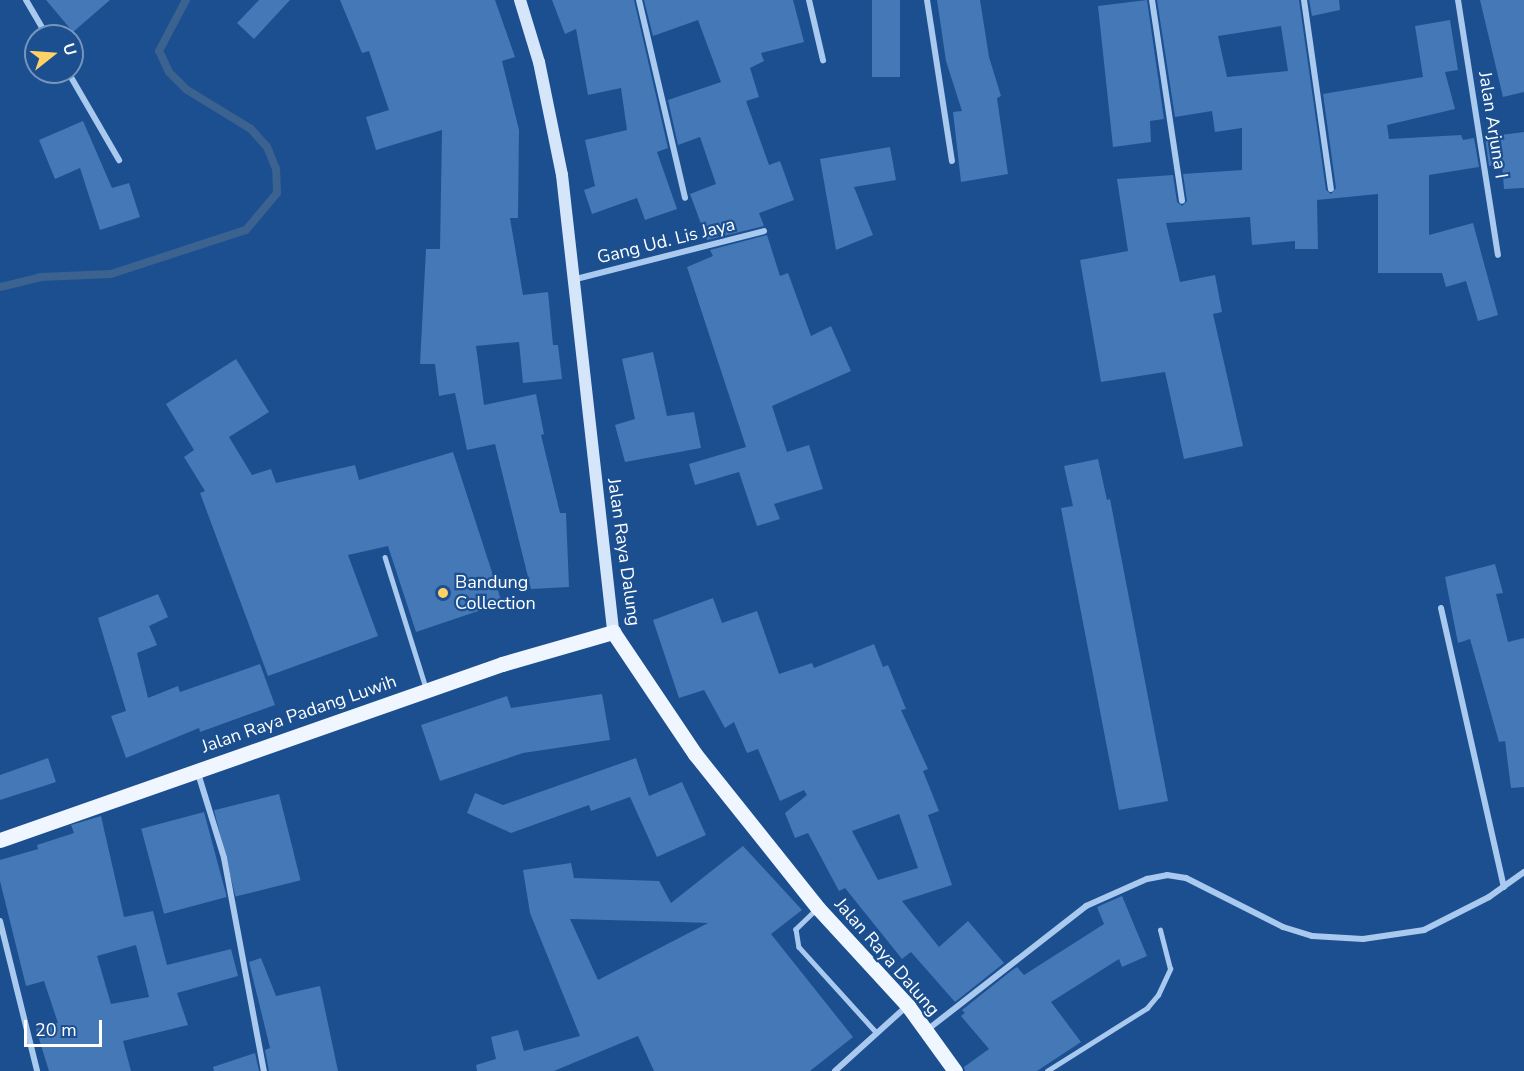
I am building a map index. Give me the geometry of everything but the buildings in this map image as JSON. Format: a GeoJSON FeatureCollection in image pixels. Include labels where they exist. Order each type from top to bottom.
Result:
{"type":"FeatureCollection","features":[{"type":"Feature","properties":{"kind":"main road","name":"Jalan Raya Padang Luwih"},"geometry":{"type":"LineString","coordinates":[[0,840],[427,690],[613,632]]}},
{"type":"Feature","properties":{"kind":"main road","name":"Jalan Raya Dalung"},"geometry":{"type":"LineString","coordinates":[[613,632],[695,754],[818,908],[908,1006],[955,1071]]}},
{"type":"Feature","properties":{"kind":"street"},"geometry":{"type":"LineString","coordinates":[[26,0],[40,24]]}},
{"type":"Feature","properties":{"kind":"street","name":"Jalan Raya Dalung"},"geometry":{"type":"LineString","coordinates":[[520,0],[553,122],[576,279],[594,483],[613,632]]}},
{"type":"Feature","properties":{"kind":"street"},"geometry":{"type":"LineString","coordinates":[[639,0],[685,198]]}},
{"type":"Feature","properties":{"kind":"street"},"geometry":{"type":"LineString","coordinates":[[809,0],[824,60]]}},
{"type":"Feature","properties":{"kind":"street"},"geometry":{"type":"LineString","coordinates":[[927,0],[952,161]]}},
{"type":"Feature","properties":{"kind":"street"},"geometry":{"type":"LineString","coordinates":[[1152,0],[1182,201]]}},
{"type":"Feature","properties":{"kind":"street"},"geometry":{"type":"LineString","coordinates":[[1304,0],[1331,189]]}},
{"type":"Feature","properties":{"kind":"street","name":"Jalan Arjuna I"},"geometry":{"type":"LineString","coordinates":[[1458,0],[1498,255]]}},
{"type":"Feature","properties":{"kind":"street"},"geometry":{"type":"LineString","coordinates":[[75,84],[119,160]]}},
{"type":"Feature","properties":{"kind":"street","name":"Gang Ud. Lis Jaya"},"geometry":{"type":"LineString","coordinates":[[576,279],[764,231]]}},
{"type":"Feature","properties":{"kind":"street"},"geometry":{"type":"LineString","coordinates":[[1441,608],[1504,887]]}},
{"type":"Feature","properties":{"kind":"street"},"geometry":{"type":"LineString","coordinates":[[197,770],[224,858],[264,1071]]}},
{"type":"Feature","properties":{"kind":"street"},"geometry":{"type":"LineString","coordinates":[[926,1030],[1086,906],[1147,879],[1167,875],[1186,878],[1283,927],[1312,936],[1363,939],[1424,930],[1504,887],[1524,872]]}},
{"type":"Feature","properties":{"kind":"street"},"geometry":{"type":"LineString","coordinates":[[0,921],[37,1071]]}},
{"type":"Feature","properties":{"kind":"street"},"geometry":{"type":"LineString","coordinates":[[835,1071],[876,1032],[908,1006]]}},
{"type":"Feature","properties":{"kind":"lane"},"geometry":{"type":"LineString","coordinates":[[385,557],[427,690]]}},
{"type":"Feature","properties":{"kind":"lane"},"geometry":{"type":"LineString","coordinates":[[818,908],[796,929],[799,947],[876,1032]]}},
{"type":"Feature","properties":{"kind":"lane"},"geometry":{"type":"LineString","coordinates":[[1047,1071],[1137,1014],[1158,995],[1170,969],[1160,930]]}},
{"type":"Feature","properties":{"kind":"waterway"},"geometry":{"type":"LineString","coordinates":[[0,287],[41,277],[111,274],[246,230],[277,193],[276,169],[267,147],[251,129],[187,90],[169,72],[159,51],[186,0]]}},
{"type":"Feature","properties":{"kind":"place","name":"Bandung Collection"},"geometry":{"type":"Point","coordinates":[443,593]}}]}
